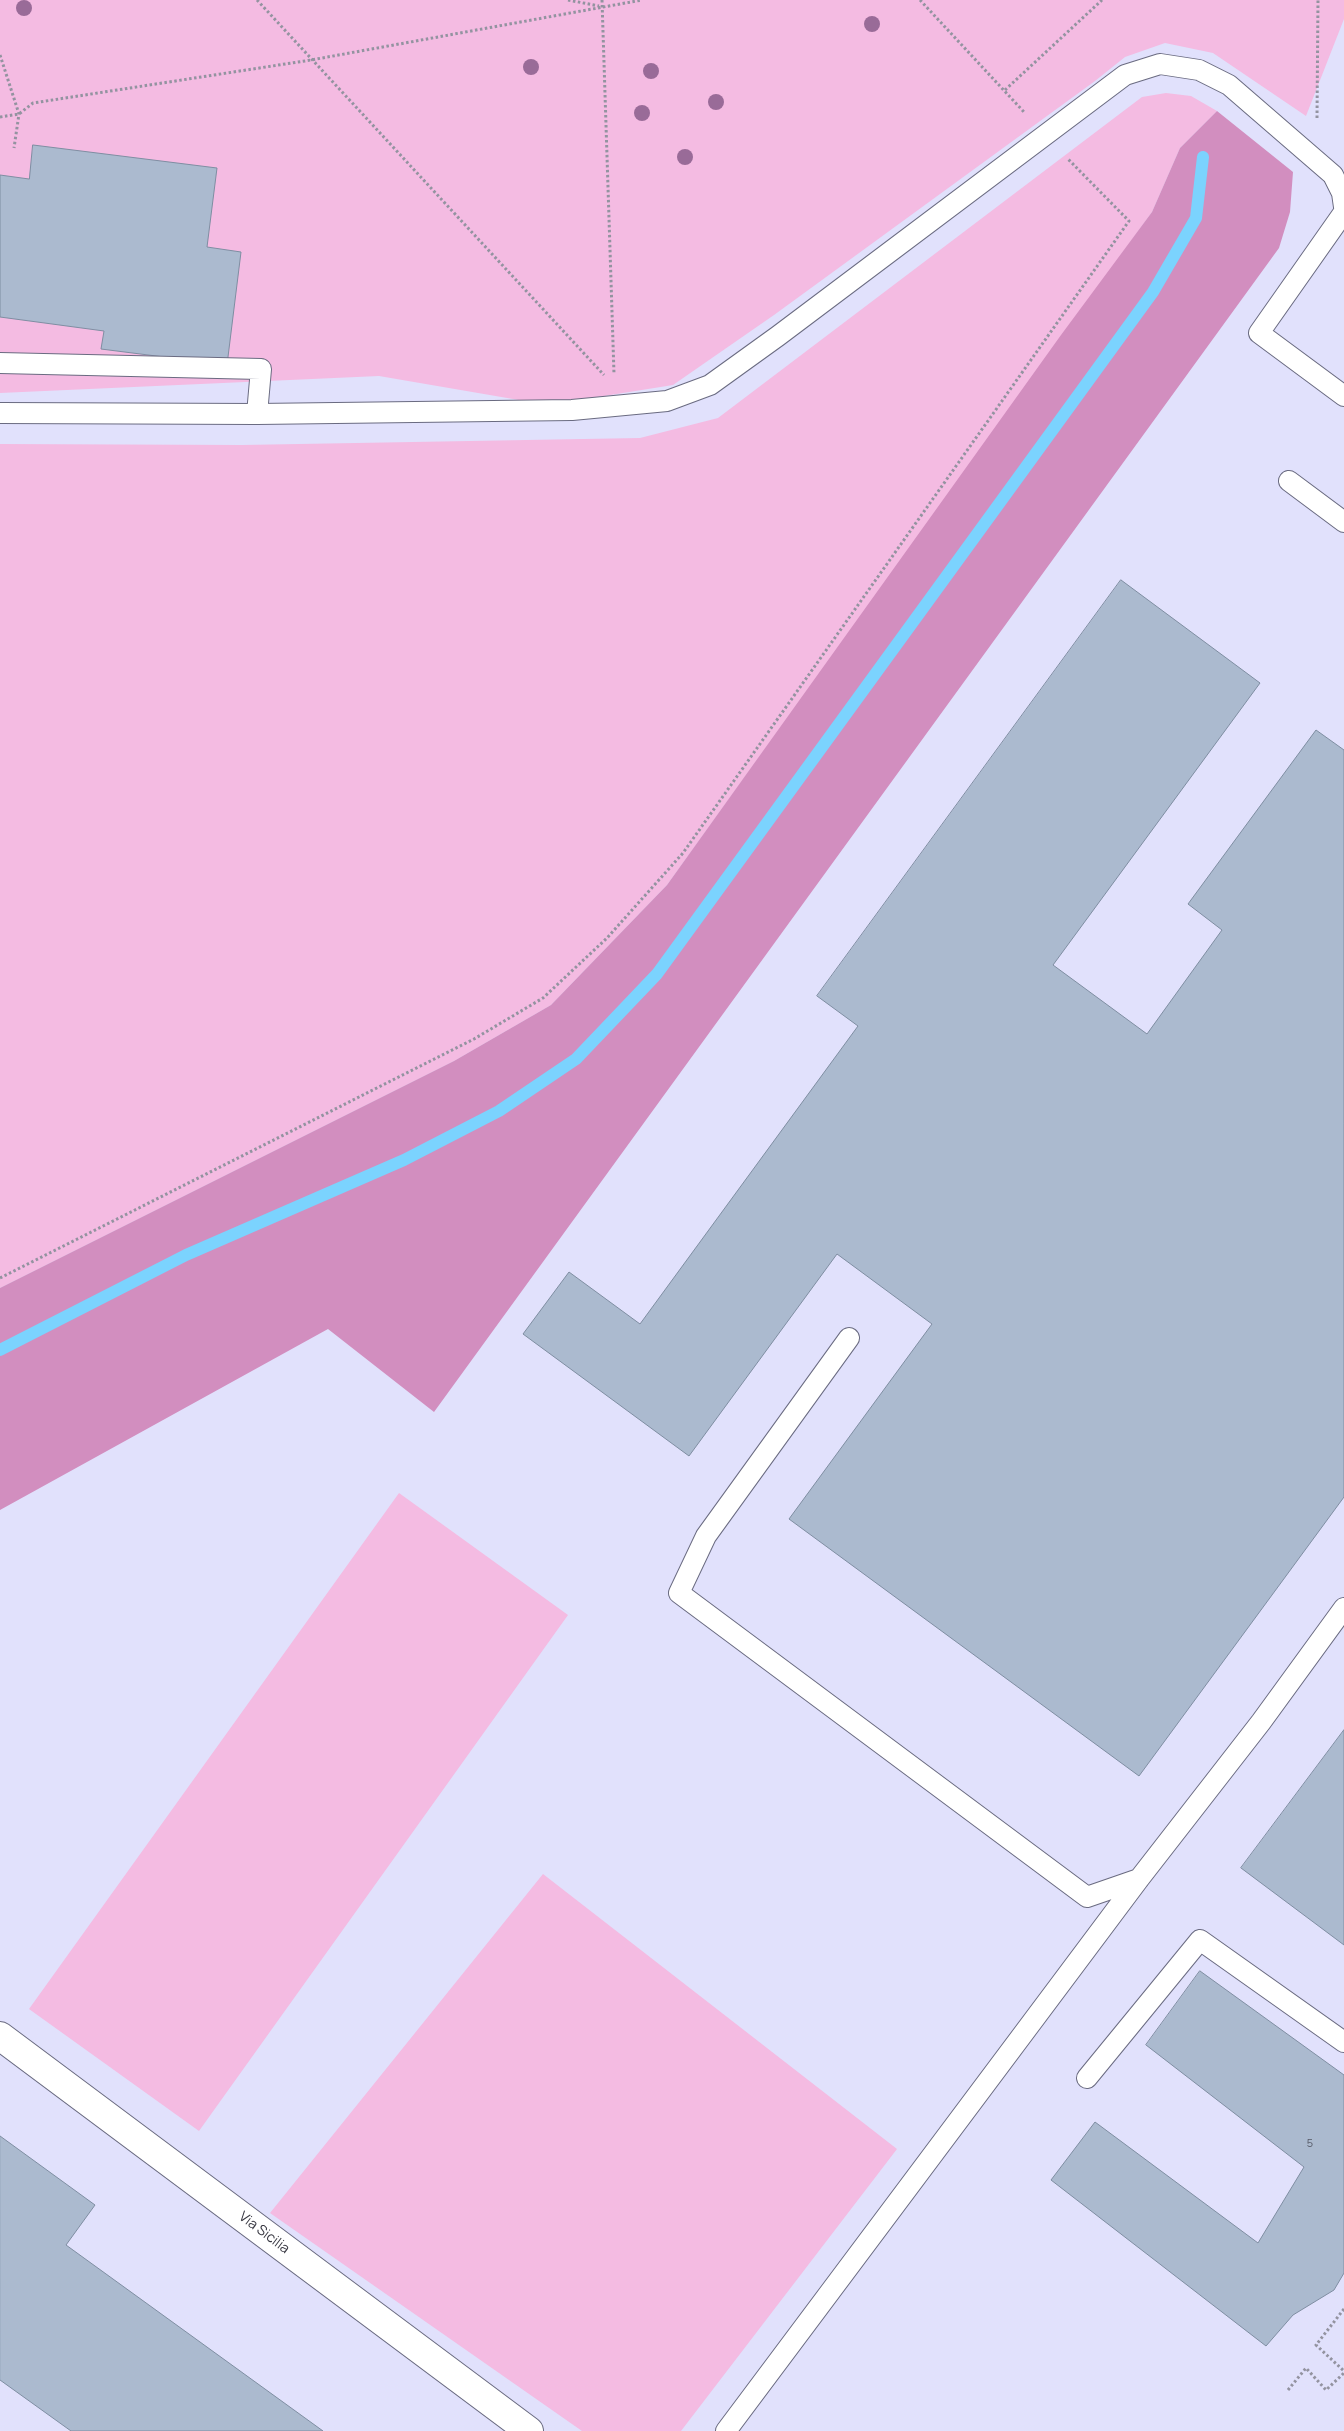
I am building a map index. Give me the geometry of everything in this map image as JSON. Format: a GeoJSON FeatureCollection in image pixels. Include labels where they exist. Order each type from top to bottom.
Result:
{"type":"FeatureCollection","features":[{"type":"Feature","properties":{"kind":"street","name":"Via Sicilia"},"geometry":{"type":"LineString","coordinates":[[0,2036],[529,2431]]}},
{"type":"Feature","properties":{"kind":"lane"},"geometry":{"type":"LineString","coordinates":[[0,413],[257,414],[572,410],[667,401],[710,385],[1125,75],[1160,64],[1199,70],[1228,85],[1333,175],[1342,193],[1344,207]]}},
{"type":"Feature","properties":{"kind":"lane"},"geometry":{"type":"LineString","coordinates":[[1344,212],[1259,334],[1344,396]]}},
{"type":"Feature","properties":{"kind":"lane"},"geometry":{"type":"LineString","coordinates":[[0,363],[261,369],[257,414]]}},
{"type":"Feature","properties":{"kind":"lane"},"geometry":{"type":"LineString","coordinates":[[1288,481],[1344,522]]}},
{"type":"Feature","properties":{"kind":"lane"},"geometry":{"type":"LineString","coordinates":[[849,1338],[706,1536],[679,1593],[1087,1897],[1139,1879]]}},
{"type":"Feature","properties":{"kind":"lane"},"geometry":{"type":"LineString","coordinates":[[726,2431],[1139,1879],[1261,1722],[1344,1608]]}},
{"type":"Feature","properties":{"kind":"lane"},"geometry":{"type":"LineString","coordinates":[[1087,2078],[1200,1940],[1344,2042]]}},
{"type":"Feature","properties":{"kind":"path"},"geometry":{"type":"LineString","coordinates":[[257,0],[615,387]]}},
{"type":"Feature","properties":{"kind":"path"},"geometry":{"type":"LineString","coordinates":[[568,0],[602,7]]}},
{"type":"Feature","properties":{"kind":"path"},"geometry":{"type":"LineString","coordinates":[[602,0],[615,407]]}},
{"type":"Feature","properties":{"kind":"path"},"geometry":{"type":"LineString","coordinates":[[0,117],[19,114],[34,103],[311,60],[642,0]]}},
{"type":"Feature","properties":{"kind":"path"},"geometry":{"type":"LineString","coordinates":[[0,1278],[474,1039],[543,998],[607,938],[683,853],[1129,221],[1045,135],[920,0]]}},
{"type":"Feature","properties":{"kind":"path"},"geometry":{"type":"LineString","coordinates":[[1005,90],[1102,0]]}},
{"type":"Feature","properties":{"kind":"path"},"geometry":{"type":"LineString","coordinates":[[1305,151],[1317,137],[1318,0]]}},
{"type":"Feature","properties":{"kind":"path"},"geometry":{"type":"LineString","coordinates":[[0,55],[19,114],[14,148]]}},
{"type":"Feature","properties":{"kind":"path"},"geometry":{"type":"LineString","coordinates":[[1288,2390],[1306,2368],[1326,2390],[1344,2372],[1316,2345],[1344,2309]]}},
{"type":"Feature","properties":{"kind":"shaded area"},"geometry":{"type":"Polygon","coordinates":[[[0,0],[1344,0],[1344,2431],[0,2431],[0,0]]]}},
{"type":"Feature","properties":{"kind":"shaded area"},"geometry":{"type":"Polygon","coordinates":[[[0,0],[1344,0],[1344,19],[1306,116],[1213,53],[1165,43],[1125,57],[1095,81],[774,315],[673,385],[548,405],[379,376],[0,393],[0,0]]]}},
{"type":"Feature","properties":{"kind":"shaded area"},"geometry":{"type":"Polygon","coordinates":[[[1166,93],[1191,96],[1217,111],[1180,148],[1152,212],[667,885],[551,1005],[454,1061],[0,1288],[0,444],[242,445],[640,438],[718,418],[1142,97],[1166,93]]]}},
{"type":"Feature","properties":{"kind":"shaded area"},"geometry":{"type":"Polygon","coordinates":[[[1217,111],[1293,172],[1290,212],[1279,248],[434,1412],[328,1329],[0,1510],[0,1288],[454,1061],[551,1005],[667,885],[1061,335],[1152,212],[1180,148],[1217,111]]]}},
{"type":"Feature","properties":{"kind":"shaded area"},"geometry":{"type":"Polygon","coordinates":[[[399,1493],[568,1615],[199,2131],[29,2009],[399,1493]]]}},
{"type":"Feature","properties":{"kind":"shaded area"},"geometry":{"type":"Polygon","coordinates":[[[543,1874],[897,2149],[681,2431],[582,2431],[270,2213],[543,1874]]]}},
{"type":"Feature","properties":{"kind":"building"},"geometry":{"type":"Polygon","coordinates":[[[33,145],[217,168],[207,247],[241,252],[227,365],[101,349],[104,331],[0,317],[0,175],[29,179],[33,145]]]}},
{"type":"Feature","properties":{"kind":"building"},"geometry":{"type":"Polygon","coordinates":[[[1121,580],[1260,683],[1053,965],[1147,1034],[1222,930],[1188,904],[1316,730],[1344,750],[1344,1497],[1139,1776],[789,1519],[932,1324],[837,1254],[689,1456],[523,1334],[569,1272],[640,1324],[858,1026],[817,996],[1121,580]]]}},
{"type":"Feature","properties":{"kind":"building"},"geometry":{"type":"Polygon","coordinates":[[[1344,1730],[1344,1945],[1241,1868],[1344,1730]]]}},
{"type":"Feature","properties":{"kind":"building"},"geometry":{"type":"Polygon","coordinates":[[[1200,1971],[1344,2075],[1344,2273],[1334,2290],[1293,2315],[1266,2346],[1051,2180],[1095,2122],[1258,2243],[1304,2167],[1146,2045],[1200,1971]]]}},
{"type":"Feature","properties":{"kind":"building"},"geometry":{"type":"Polygon","coordinates":[[[0,2136],[95,2205],[66,2245],[323,2431],[71,2431],[0,2380],[0,2136]]]}},
{"type":"Feature","properties":{"kind":"waterway"},"geometry":{"type":"LineString","coordinates":[[0,1350],[186,1255],[404,1160],[499,1111],[576,1059],[657,974],[1153,292],[1196,218],[1203,157]]}}]}
